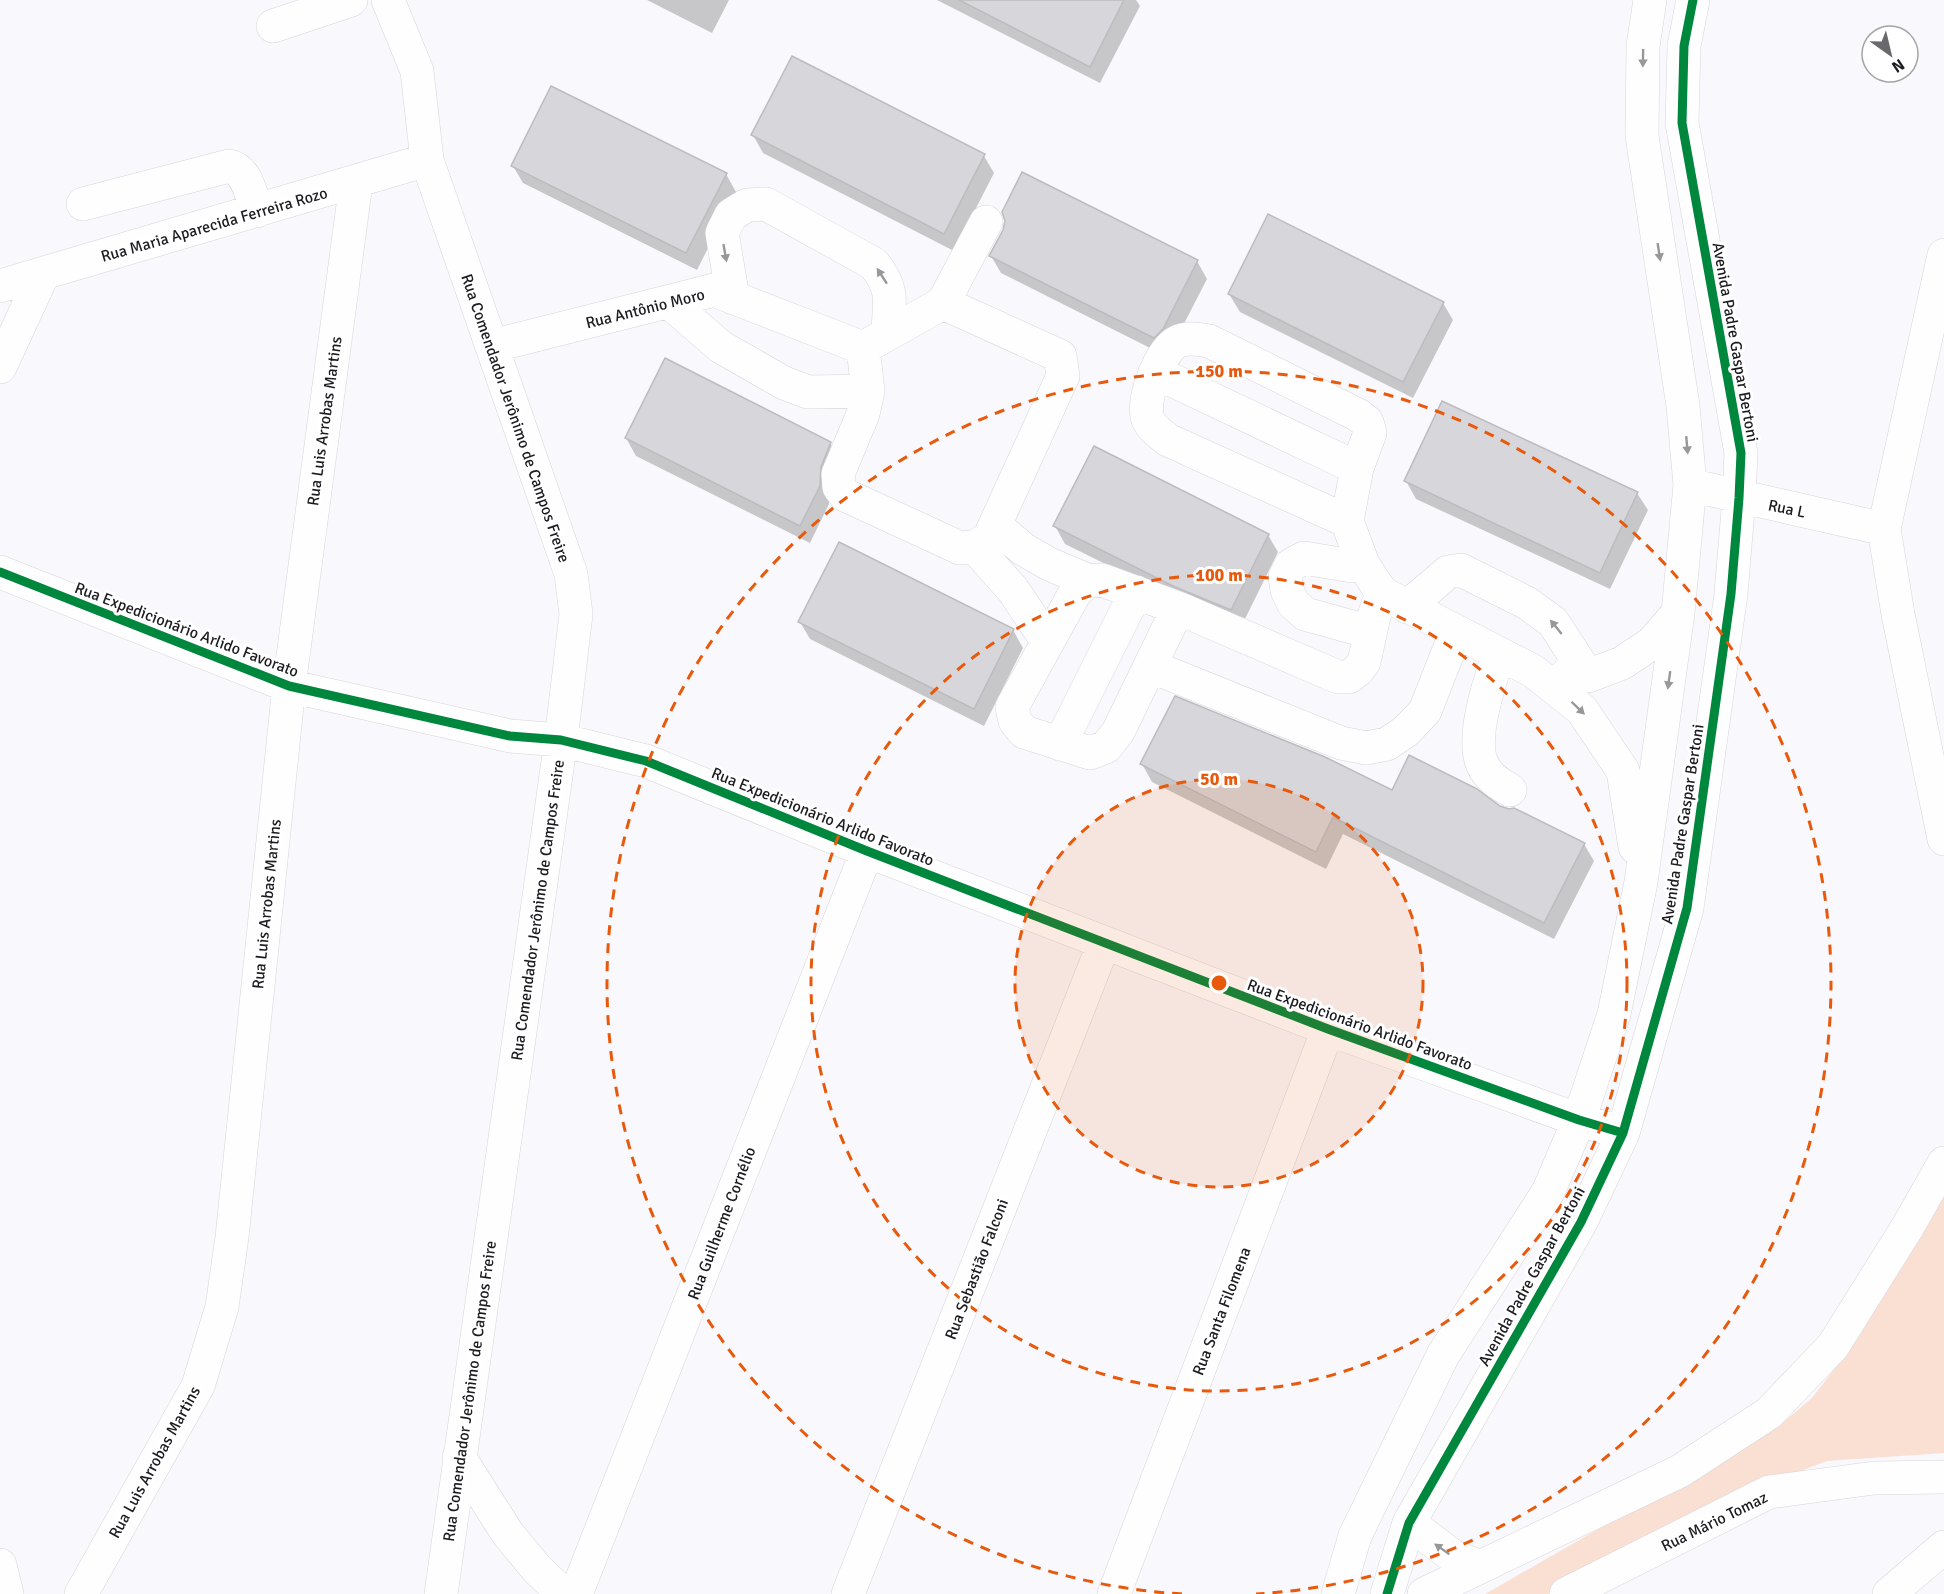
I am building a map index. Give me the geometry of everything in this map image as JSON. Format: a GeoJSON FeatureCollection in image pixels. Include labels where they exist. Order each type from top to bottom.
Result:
{"type":"FeatureCollection","features":[{"type":"Feature","properties":{"kind":"street"},"geometry":{"type":"LineString","coordinates":[[273,26],[351,0]]}},
{"type":"Feature","properties":{"kind":"street","name":"Rua Comendador Jerônimo de Campos Freire"},"geometry":{"type":"LineString","coordinates":[[388,0],[417,71],[427,160],[571,574],[576,614],[561,740],[441,1594]]}},
{"type":"Feature","properties":{"kind":"street","name":"Avenida Padre Gaspar Bertoni"},"geometry":{"type":"LineString","coordinates":[[1338,1594],[1355,1536],[1443,1355],[1548,1192],[1579,1120],[1614,1014],[1641,882],[1678,613],[1690,485],[1683,406],[1642,136],[1643,46],[1650,0]]}},
{"type":"Feature","properties":{"kind":"street","name":"Avenida Padre Gaspar Bertoni"},"geometry":{"type":"LineString","coordinates":[[1387,1594],[1409,1523],[1581,1222],[1623,1133],[1687,908],[1731,594],[1741,453],[1682,123],[1684,46],[1693,0]]}},
{"type":"Feature","properties":{"kind":"street","name":"Rua Maria Aparecida Ferreira Rozo"},"geometry":{"type":"LineString","coordinates":[[0,286],[356,183],[427,160]]}},
{"type":"Feature","properties":{"kind":"street"},"geometry":{"type":"LineString","coordinates":[[83,204],[229,166],[243,174],[257,212]]}},
{"type":"Feature","properties":{"kind":"street","name":"Rua Luis Arrobas Martins"},"geometry":{"type":"LineString","coordinates":[[81,1594],[198,1386],[222,1307],[234,1214],[289,686],[356,183]]}},
{"type":"Feature","properties":{"kind":"street"},"geometry":{"type":"LineString","coordinates":[[733,298],[722,233],[731,215],[747,205],[766,204],[874,264],[890,289],[875,340],[863,414],[838,474],[839,487],[845,495],[960,548],[985,536],[1063,376],[1060,356],[943,303]]}},
{"type":"Feature","properties":{"kind":"street"},"geometry":{"type":"LineString","coordinates":[[875,340],[943,303],[986,222]]}},
{"type":"Feature","properties":{"kind":"street"},"geometry":{"type":"LineString","coordinates":[[1944,255],[1884,529],[1898,614],[1944,839]]}},
{"type":"Feature","properties":{"kind":"street"},"geometry":{"type":"LineString","coordinates":[[0,367],[44,274]]}},
{"type":"Feature","properties":{"kind":"street","name":"Rua Antônio Moro"},"geometry":{"type":"LineString","coordinates":[[492,346],[714,290],[733,298],[875,340]]}},
{"type":"Feature","properties":{"kind":"street"},"geometry":{"type":"LineString","coordinates":[[669,302],[721,347],[784,383],[808,392],[868,391]]}},
{"type":"Feature","properties":{"kind":"street"},"geometry":{"type":"LineString","coordinates":[[1347,521],[1168,440],[1155,429],[1147,418],[1147,402],[1155,372],[1165,353],[1177,342],[1192,338],[1209,341],[1358,415],[1367,422],[1370,433],[1357,468],[1347,521],[1363,564],[1394,600],[1533,671],[1582,710],[1623,771],[1641,882]]}},
{"type":"Feature","properties":{"kind":"street"},"geometry":{"type":"LineString","coordinates":[[1155,372],[1357,468]]}},
{"type":"Feature","properties":{"kind":"street","name":"Rua L"},"geometry":{"type":"LineString","coordinates":[[1690,485],[1739,498],[1884,529]]}},
{"type":"Feature","properties":{"kind":"street"},"geometry":{"type":"LineString","coordinates":[[985,536],[1023,549],[1089,581],[1102,580],[1178,608],[1338,677],[1349,676],[1364,662],[1370,632],[1394,600],[1448,572],[1461,570],[1527,603],[1553,622],[1588,676]]}},
{"type":"Feature","properties":{"kind":"street"},"geometry":{"type":"LineString","coordinates":[[985,536],[1013,590],[1048,642]]}},
{"type":"Feature","properties":{"kind":"street"},"geometry":{"type":"LineString","coordinates":[[1363,564],[1352,566],[1304,558],[1291,565],[1285,578],[1293,603],[1305,614],[1370,632]]}},
{"type":"Feature","properties":{"kind":"street","name":"Rua Expedicionário Arlido Favorato"},"geometry":{"type":"LineString","coordinates":[[0,572],[289,686],[510,736],[561,740],[646,761],[867,851],[1328,1029],[1579,1120],[1623,1133]]}},
{"type":"Feature","properties":{"kind":"street"},"geometry":{"type":"LineString","coordinates":[[1089,581],[1076,591],[1012,707],[1015,721],[1024,732],[1060,744],[1090,753],[1106,747],[1118,732],[1178,608]]}},
{"type":"Feature","properties":{"kind":"street"},"geometry":{"type":"LineString","coordinates":[[1060,744],[1136,592]]}},
{"type":"Feature","properties":{"kind":"street"},"geometry":{"type":"LineString","coordinates":[[1533,671],[1588,676],[1622,663],[1652,643],[1678,613]]}},
{"type":"Feature","properties":{"kind":"street"},"geometry":{"type":"LineString","coordinates":[[1150,666],[1341,743],[1366,748],[1388,744],[1406,731],[1425,711],[1456,632]]}},
{"type":"Feature","properties":{"kind":"street"},"geometry":{"type":"LineString","coordinates":[[1499,654],[1484,701],[1479,749],[1483,767],[1495,782],[1509,790]]}},
{"type":"Feature","properties":{"kind":"street","name":"Rua Guilherme Cornélio"},"geometry":{"type":"LineString","coordinates":[[576,1594],[867,851]]}},
{"type":"Feature","properties":{"kind":"street","name":"Rua Sebastião Falconi"},"geometry":{"type":"LineString","coordinates":[[848,1594],[1104,943]]}},
{"type":"Feature","properties":{"kind":"street","name":"Rua Santa Filomena"},"geometry":{"type":"LineString","coordinates":[[1114,1594],[1328,1029]]}},
{"type":"Feature","properties":{"kind":"street"},"geometry":{"type":"LineString","coordinates":[[1424,1594],[1680,1471],[1769,1413],[1833,1346],[1907,1228],[1944,1163]]}},
{"type":"Feature","properties":{"kind":"street"},"geometry":{"type":"LineString","coordinates":[[459,1457],[508,1534],[537,1569],[563,1594]]}},
{"type":"Feature","properties":{"kind":"street","name":"Rua Mário Tomaz"},"geometry":{"type":"LineString","coordinates":[[1566,1594],[1769,1492],[1874,1478],[1944,1477]]}},
{"type":"Feature","properties":{"kind":"street"},"geometry":{"type":"LineString","coordinates":[[1409,1523],[1454,1557],[1479,1566]]}},
{"type":"Feature","properties":{"kind":"street"},"geometry":{"type":"LineString","coordinates":[[1889,1594],[1944,1547]]}},
{"type":"Feature","properties":{"kind":"street"},"geometry":{"type":"LineString","coordinates":[[0,1565],[7,1594]]}},
{"type":"Feature","properties":{"kind":"shaded area"},"geometry":{"type":"Polygon","coordinates":[[[1944,1191],[1944,1453],[1827,1461],[1753,1489],[1550,1594],[1485,1594],[1780,1425],[1812,1398],[1859,1337],[1944,1191]]]}},
{"type":"Feature","properties":{"kind":"building"},"geometry":{"type":"Polygon","coordinates":[[[959,0],[1124,0],[1090,67],[959,0]]]}},
{"type":"Feature","properties":{"kind":"building"},"geometry":{"type":"Polygon","coordinates":[[[792,56],[985,154],[944,234],[751,135],[792,56]]]}},
{"type":"Feature","properties":{"kind":"building"},"geometry":{"type":"Polygon","coordinates":[[[551,86],[727,173],[686,253],[511,166],[551,86]]]}},
{"type":"Feature","properties":{"kind":"building"},"geometry":{"type":"Polygon","coordinates":[[[1022,172],[1198,260],[1163,329],[1154,338],[989,256],[1003,230],[1005,221],[1002,212],[1022,172]]]}},
{"type":"Feature","properties":{"kind":"building"},"geometry":{"type":"Polygon","coordinates":[[[1268,214],[1444,302],[1403,382],[1228,294],[1268,214]]]}},
{"type":"Feature","properties":{"kind":"building"},"geometry":{"type":"Polygon","coordinates":[[[665,358],[831,442],[821,467],[820,486],[800,526],[625,438],[665,358]]]}},
{"type":"Feature","properties":{"kind":"building"},"geometry":{"type":"Polygon","coordinates":[[[1442,401],[1638,492],[1600,573],[1404,481],[1442,401]]]}},
{"type":"Feature","properties":{"kind":"building"},"geometry":{"type":"Polygon","coordinates":[[[1094,446],[1269,534],[1231,610],[1175,587],[1053,526],[1094,446]]]}},
{"type":"Feature","properties":{"kind":"building"},"geometry":{"type":"Polygon","coordinates":[[[839,542],[1014,629],[974,709],[798,622],[839,542]]]}},
{"type":"Feature","properties":{"kind":"building"},"geometry":{"type":"Polygon","coordinates":[[[1175,696],[1325,757],[1392,790],[1409,755],[1477,789],[1500,806],[1514,808],[1585,843],[1544,923],[1333,817],[1316,852],[1140,764],[1175,696]]]}},
{"type":"Feature","properties":{"kind":"cycle path"},"geometry":{"type":"LineString","coordinates":[[1387,1594],[1409,1523],[1581,1222],[1623,1133],[1687,908],[1731,594],[1741,453],[1682,123],[1684,46],[1693,0]]}},
{"type":"Feature","properties":{"kind":"cycle path"},"geometry":{"type":"LineString","coordinates":[[0,572],[289,686],[510,736],[561,740],[646,761],[867,851],[1328,1029],[1579,1120],[1623,1133]]}}]}
